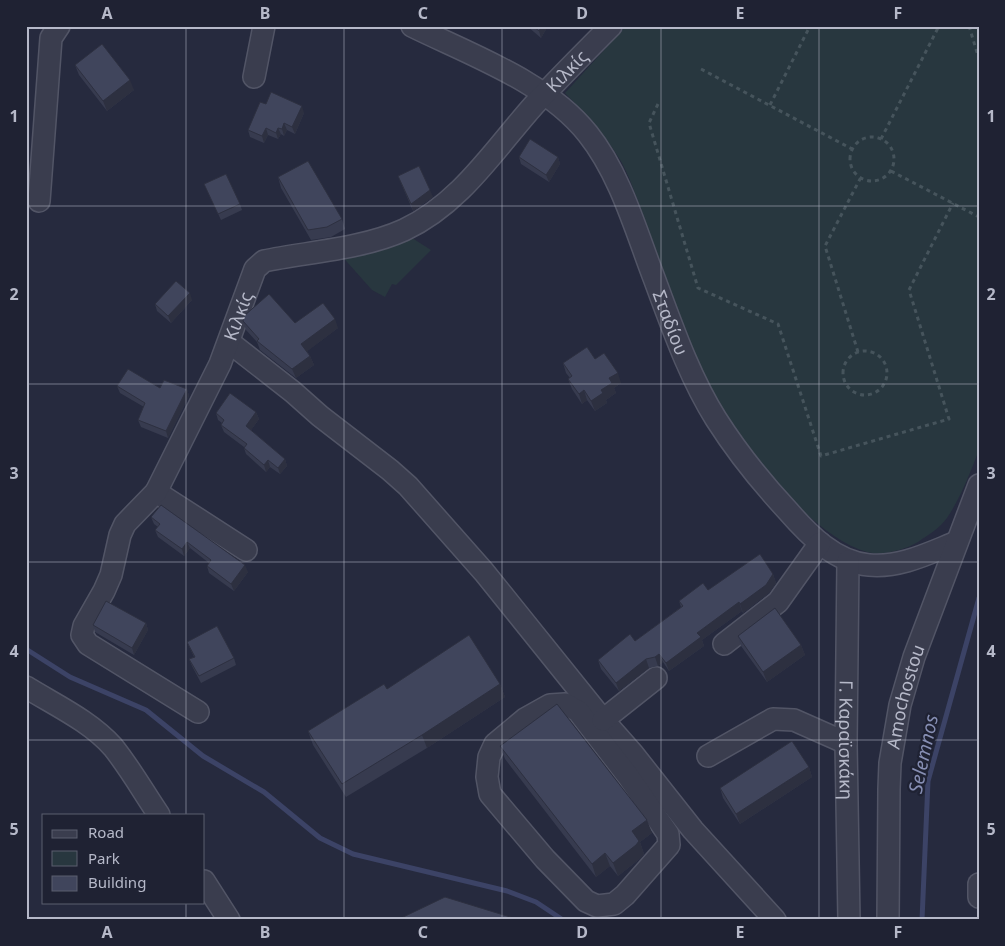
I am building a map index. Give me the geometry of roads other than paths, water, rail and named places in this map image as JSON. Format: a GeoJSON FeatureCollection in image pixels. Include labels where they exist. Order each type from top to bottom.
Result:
{"type":"FeatureCollection","features":[{"type":"Feature","properties":{"kind":"street"},"geometry":{"type":"LineString","coordinates":[[39,201],[51,38],[59,26]]}},
{"type":"Feature","properties":{"kind":"street"},"geometry":{"type":"LineString","coordinates":[[254,77],[264,26]]}},
{"type":"Feature","properties":{"kind":"street","name":"Σταδίου"},"geometry":{"type":"LineString","coordinates":[[412,26],[488,62],[544,94],[576,120],[590,136],[612,171],[680,344],[702,394],[740,455],[796,521],[820,543],[840,557],[848,561],[869,565],[891,564],[957,542]]}},
{"type":"Feature","properties":{"kind":"street","name":"Κιλκίς"},"geometry":{"type":"LineString","coordinates":[[198,712],[88,644],[82,635],[84,626],[111,575],[120,535],[125,524],[156,492],[214,376],[229,342],[251,279],[260,263],[376,240],[403,230],[433,214],[443,207],[470,180],[544,94],[611,26]]}},
{"type":"Feature","properties":{"kind":"street"},"geometry":{"type":"LineString","coordinates":[[229,342],[408,486],[484,572],[693,830],[775,920]]}},
{"type":"Feature","properties":{"kind":"street","name":"Amochostou"},"geometry":{"type":"LineString","coordinates":[[888,920],[890,763],[900,705],[914,658],[979,485]]}},
{"type":"Feature","properties":{"kind":"street"},"geometry":{"type":"LineString","coordinates":[[156,492],[246,550]]}},
{"type":"Feature","properties":{"kind":"street"},"geometry":{"type":"LineString","coordinates":[[724,644],[778,602],[820,543]]}},
{"type":"Feature","properties":{"kind":"street","name":"Γ. Καραϊσκάκη"},"geometry":{"type":"LineString","coordinates":[[848,561],[846,743],[849,920]]}},
{"type":"Feature","properties":{"kind":"street"},"geometry":{"type":"LineString","coordinates":[[603,720],[656,678]]}},
{"type":"Feature","properties":{"kind":"street"},"geometry":{"type":"LineString","coordinates":[[26,687],[86,724],[105,740],[117,753],[158,814]]}},
{"type":"Feature","properties":{"kind":"street"},"geometry":{"type":"LineString","coordinates":[[628,776],[578,711],[565,704],[550,705],[525,719],[495,744],[490,757],[487,777],[490,794],[533,845],[586,901],[597,906],[614,904],[625,895],[669,845],[668,834],[628,776],[633,754]]}},
{"type":"Feature","properties":{"kind":"street"},"geometry":{"type":"LineString","coordinates":[[708,756],[773,720],[794,720],[846,743]]}},
{"type":"Feature","properties":{"kind":"street"},"geometry":{"type":"LineString","coordinates":[[205,883],[229,920]]}},
{"type":"Feature","properties":{"kind":"street"},"geometry":{"type":"LineString","coordinates":[[979,884],[979,897]]}},
{"type":"Feature","properties":{"kind":"waterway","name":"Selemnos"},"geometry":{"type":"LineString","coordinates":[[922,920],[928,781],[979,598]]}},
{"type":"Feature","properties":{"kind":"waterway"},"geometry":{"type":"LineString","coordinates":[[26,649],[70,677],[146,710],[203,756],[264,792],[320,838],[353,854],[507,891],[536,902],[563,920]]}}]}
